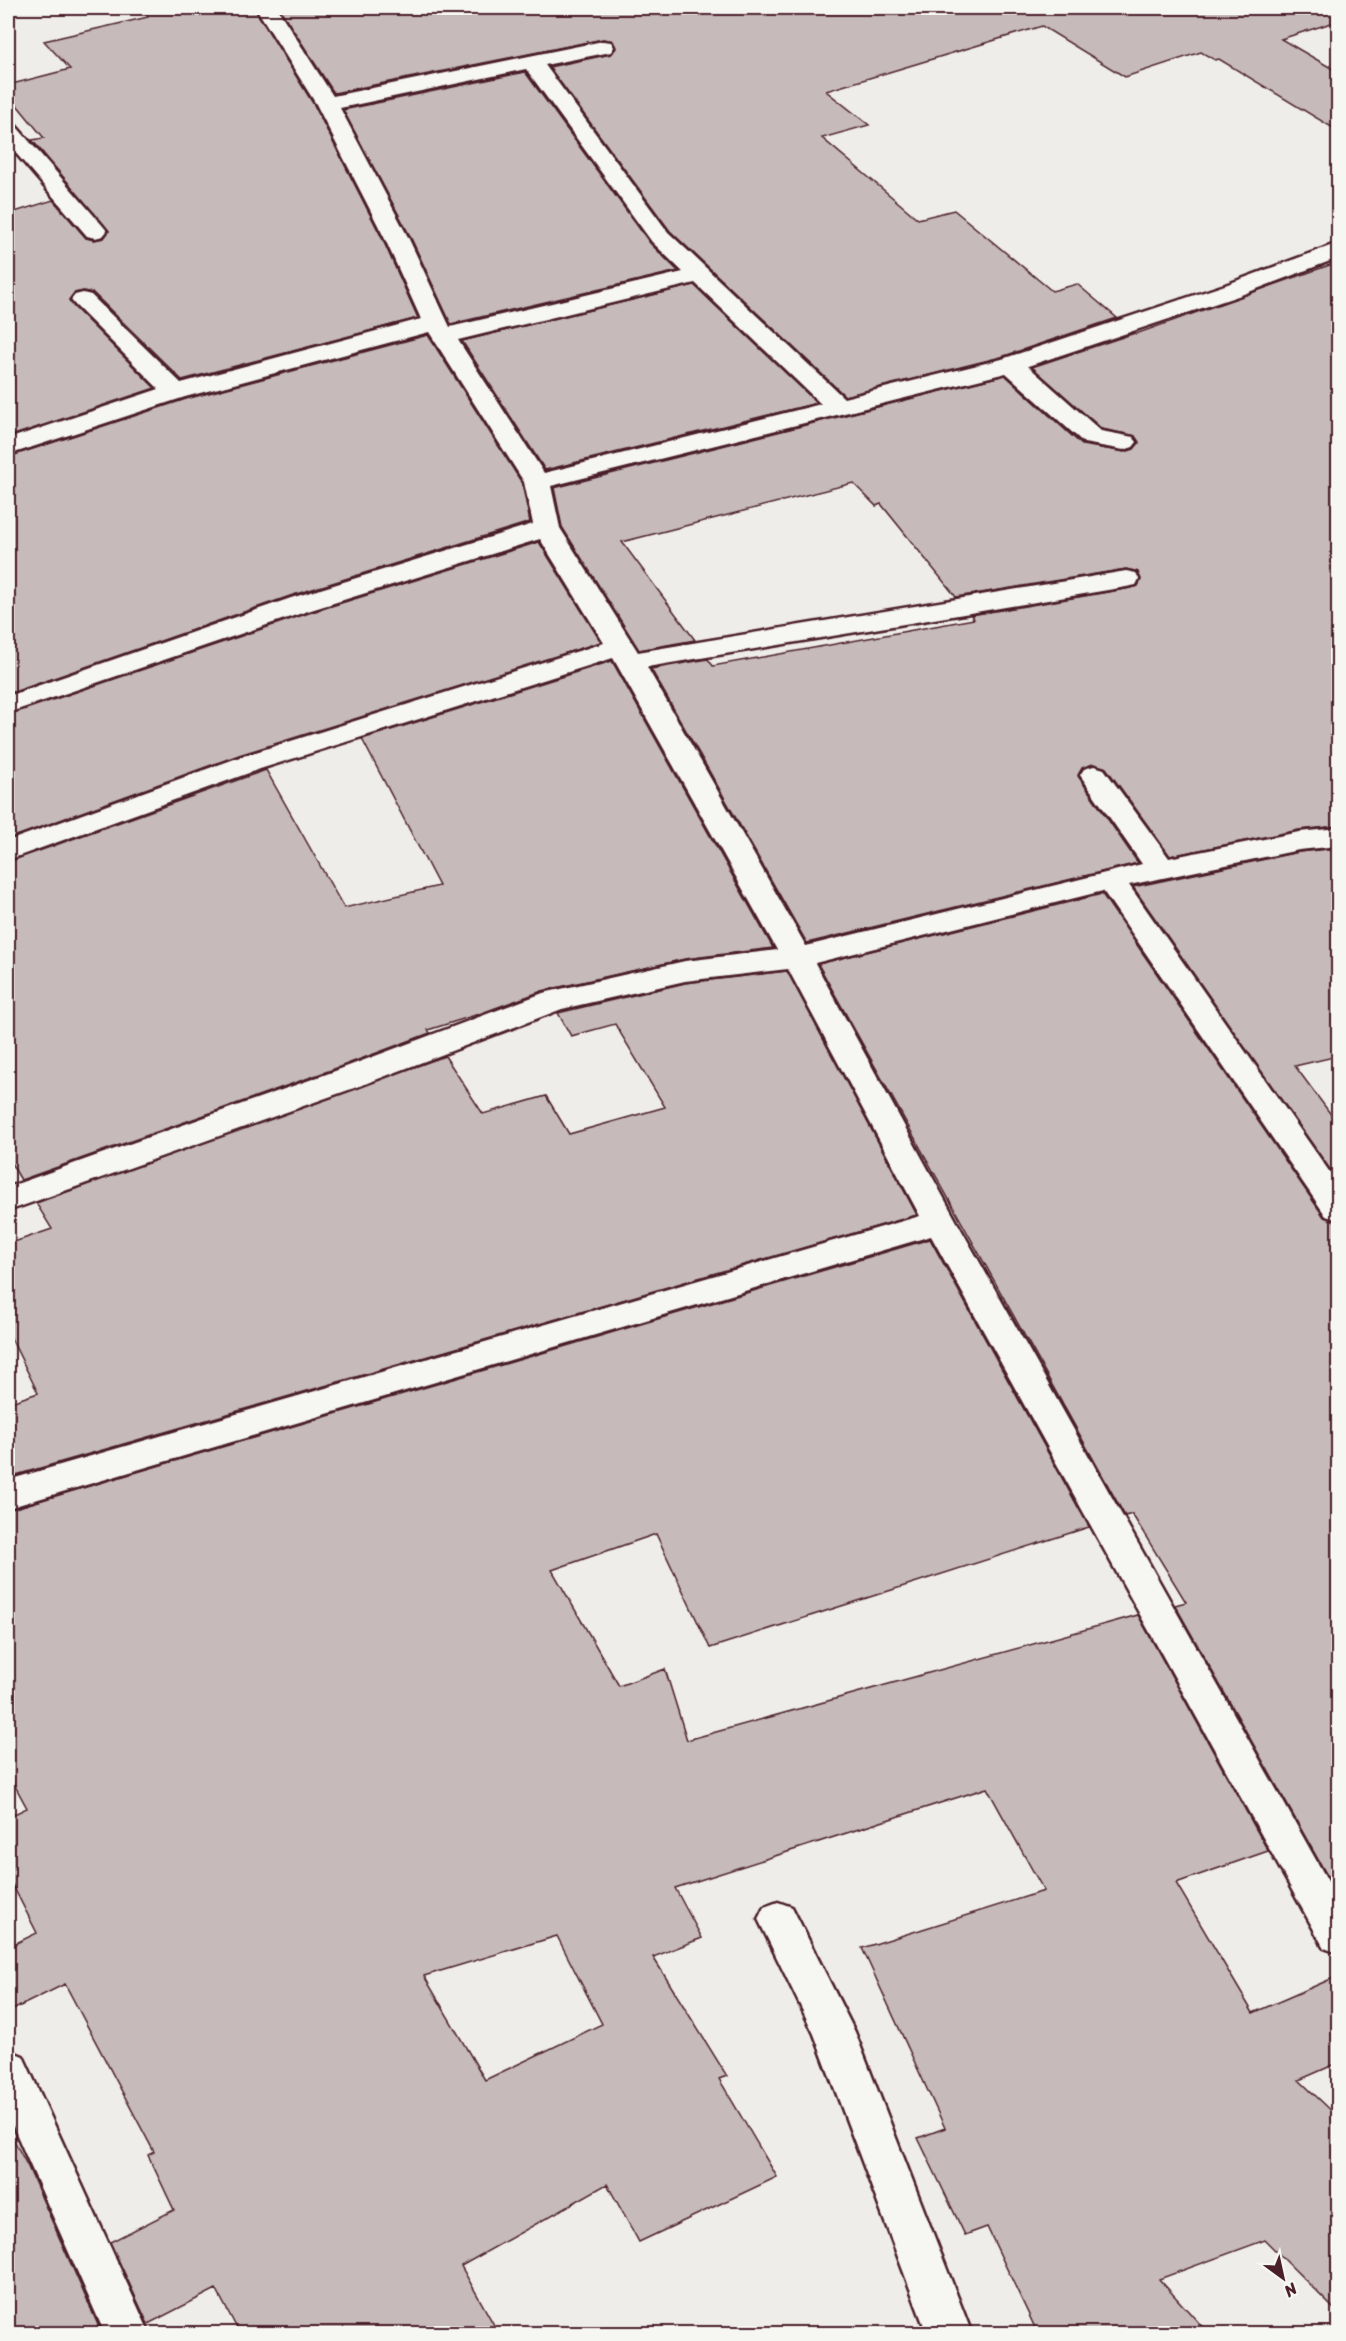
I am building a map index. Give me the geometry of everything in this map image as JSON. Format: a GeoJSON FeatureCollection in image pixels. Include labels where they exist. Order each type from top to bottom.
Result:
{"type":"FeatureCollection","features":[{"type":"Feature","properties":{"kind":"street"},"geometry":{"type":"LineString","coordinates":[[267,8],[327,104],[396,237],[440,329],[537,482],[547,528],[625,655],[797,958],[940,1222],[1338,1936]]}},
{"type":"Feature","properties":{"kind":"street"},"geometry":{"type":"LineString","coordinates":[[327,104],[603,47]]}},
{"type":"Feature","properties":{"kind":"street"},"geometry":{"type":"LineString","coordinates":[[532,63],[660,237],[838,407]]}},
{"type":"Feature","properties":{"kind":"street"},"geometry":{"type":"LineString","coordinates":[[8,131],[95,231]]}},
{"type":"Feature","properties":{"kind":"street"},"geometry":{"type":"LineString","coordinates":[[537,482],[1011,364],[1233,290],[1338,250]]}},
{"type":"Feature","properties":{"kind":"street"},"geometry":{"type":"LineString","coordinates":[[8,447],[176,392],[440,329],[698,275]]}},
{"type":"Feature","properties":{"kind":"street"},"geometry":{"type":"LineString","coordinates":[[83,300],[176,392]]}},
{"type":"Feature","properties":{"kind":"street"},"geometry":{"type":"LineString","coordinates":[[1011,364],[1093,438],[1124,442]]}},
{"type":"Feature","properties":{"kind":"street"},"geometry":{"type":"LineString","coordinates":[[8,705],[301,604],[547,528]]}},
{"type":"Feature","properties":{"kind":"street"},"geometry":{"type":"LineString","coordinates":[[8,851],[250,763],[625,655],[1126,579]]}},
{"type":"Feature","properties":{"kind":"street"},"geometry":{"type":"LineString","coordinates":[[1094,775],[1162,870]]}},
{"type":"Feature","properties":{"kind":"street"},"geometry":{"type":"LineString","coordinates":[[8,1199],[346,1079],[554,1000],[685,971],[797,958],[1110,880],[1299,841],[1338,837]]}},
{"type":"Feature","properties":{"kind":"street"},"geometry":{"type":"LineString","coordinates":[[1110,880],[1338,1208]]}},
{"type":"Feature","properties":{"kind":"street"},"geometry":{"type":"LineString","coordinates":[[8,1494],[940,1222]]}},
{"type":"Feature","properties":{"kind":"street"},"geometry":{"type":"LineString","coordinates":[[778,1919],[834,2032],[950,2334]]}},
{"type":"Feature","properties":{"kind":"street"},"geometry":{"type":"LineString","coordinates":[[8,2068],[128,2334]]}},
{"type":"Feature","properties":{"kind":"building"},"geometry":{"type":"Polygon","coordinates":[[[143,8],[254,8],[314,105],[382,238],[418,318],[182,380],[93,293],[84,291],[74,293],[69,300],[73,306],[155,388],[8,437],[8,214],[53,200],[86,238],[94,240],[104,238],[109,231],[32,140],[44,138],[8,94],[8,85],[70,69],[44,41],[148,17],[143,8]]]}},
{"type":"Feature","properties":{"kind":"building"},"geometry":{"type":"Polygon","coordinates":[[[279,8],[1338,8],[1338,21],[1281,39],[1338,72],[1338,131],[1219,59],[1215,60],[1201,52],[1125,77],[1042,26],[826,91],[869,125],[822,138],[918,219],[954,210],[1052,291],[1077,284],[1117,318],[1001,357],[845,396],[670,231],[549,67],[611,54],[616,48],[613,41],[603,39],[334,93],[279,8]]]}},
{"type":"Feature","properties":{"kind":"building"},"geometry":{"type":"Polygon","coordinates":[[[525,72],[650,243],[678,271],[451,324],[410,236],[343,110],[525,72]]]}},
{"type":"Feature","properties":{"kind":"building"},"geometry":{"type":"Polygon","coordinates":[[[1338,262],[1338,826],[1299,830],[1170,856],[1106,768],[1093,764],[1082,768],[1078,776],[1138,863],[807,943],[651,669],[708,659],[713,666],[974,619],[971,615],[1126,589],[1138,586],[1141,580],[1138,572],[1126,569],[956,597],[881,504],[876,506],[853,483],[622,542],[695,640],[639,650],[562,527],[554,488],[1005,375],[1082,445],[1125,452],[1134,449],[1139,443],[1135,436],[1102,429],[1032,367],[1136,334],[1338,262]]]}},
{"type":"Feature","properties":{"kind":"building"},"geometry":{"type":"Polygon","coordinates":[[[694,285],[817,403],[545,470],[462,341],[694,285]]]}},
{"type":"Feature","properties":{"kind":"building"},"geometry":{"type":"Polygon","coordinates":[[[428,335],[522,483],[530,522],[290,596],[8,694],[8,457],[186,399],[428,335]]]}},
{"type":"Feature","properties":{"kind":"building"},"geometry":{"type":"Polygon","coordinates":[[[539,542],[601,642],[239,755],[8,839],[8,715],[312,612],[539,542]]]}},
{"type":"Feature","properties":{"kind":"building"},"geometry":{"type":"Polygon","coordinates":[[[612,661],[773,948],[685,959],[542,991],[428,1030],[430,1033],[334,1069],[21,1180],[8,1158],[8,862],[266,770],[344,908],[439,886],[362,739],[612,661]]]}},
{"type":"Feature","properties":{"kind":"building"},"geometry":{"type":"Polygon","coordinates":[[[1338,848],[1338,1056],[1295,1066],[1338,1124],[1338,1181],[1133,887],[1299,852],[1338,848]]]}},
{"type":"Feature","properties":{"kind":"building"},"geometry":{"type":"Polygon","coordinates":[[[1102,894],[1324,1217],[1338,1222],[1338,1895],[1175,1605],[1186,1602],[1132,1514],[1125,1516],[818,964],[1102,894]]]}},
{"type":"Feature","properties":{"kind":"building"},"geometry":{"type":"Polygon","coordinates":[[[787,971],[917,1215],[16,1475],[8,1456],[8,1403],[38,1393],[8,1332],[8,1244],[52,1229],[36,1203],[445,1056],[483,1114],[546,1096],[569,1134],[665,1107],[615,1024],[571,1036],[558,1013],[685,983],[787,971]]]}},
{"type":"Feature","properties":{"kind":"building"},"geometry":{"type":"Polygon","coordinates":[[[930,1239],[1089,1527],[710,1648],[656,1534],[552,1570],[619,1686],[665,1669],[687,1740],[1138,1615],[1268,1851],[1176,1883],[1253,2013],[1338,1976],[1338,2063],[1299,2080],[1338,2117],[1338,2313],[1265,2240],[1159,2279],[1209,2334],[1038,2334],[987,2227],[965,2235],[918,2138],[945,2128],[862,1948],[1044,1891],[987,1788],[675,1888],[702,1938],[653,1957],[727,2076],[719,2079],[777,2177],[639,2242],[607,2184],[461,2266],[499,2334],[240,2334],[216,2289],[148,2324],[110,2242],[174,2210],[148,2155],[154,2152],[65,1984],[8,2012],[8,1947],[37,1933],[8,1876],[8,1817],[27,1808],[8,1773],[8,1510],[930,1239]],[[557,1936],[424,1976],[485,2080],[602,2024],[557,1936]]]}},
{"type":"Feature","properties":{"kind":"building"},"geometry":{"type":"Polygon","coordinates":[[[8,2129],[28,2167],[102,2334],[8,2334],[8,2129]]]}}]}
